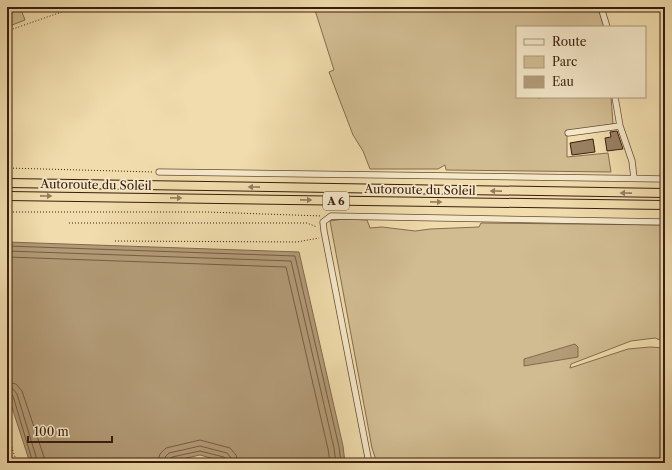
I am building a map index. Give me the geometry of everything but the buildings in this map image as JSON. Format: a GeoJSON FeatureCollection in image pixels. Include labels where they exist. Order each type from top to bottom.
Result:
{"type":"FeatureCollection","features":[{"type":"Feature","properties":{"kind":"highway","name":"Autoroute du Soleil"},"geometry":{"type":"LineString","coordinates":[[7,184],[665,193]]}},
{"type":"Feature","properties":{"kind":"highway","name":"Autoroute du Soleil"},"geometry":{"type":"LineString","coordinates":[[7,196],[665,206]]}},
{"type":"Feature","properties":{"kind":"street"},"geometry":{"type":"LineString","coordinates":[[601,7],[607,26]]}},
{"type":"Feature","properties":{"kind":"street"},"geometry":{"type":"LineString","coordinates":[[615,98],[620,126],[634,175]]}},
{"type":"Feature","properties":{"kind":"street"},"geometry":{"type":"LineString","coordinates":[[568,133],[620,126]]}},
{"type":"Feature","properties":{"kind":"street"},"geometry":{"type":"LineString","coordinates":[[159,172],[634,175],[665,178]]}},
{"type":"Feature","properties":{"kind":"street"},"geometry":{"type":"LineString","coordinates":[[369,463],[323,222],[331,216],[347,215],[665,222]]}},
{"type":"Feature","properties":{"kind":"path"},"geometry":{"type":"LineString","coordinates":[[7,31],[76,7]]}},
{"type":"Feature","properties":{"kind":"path"},"geometry":{"type":"LineString","coordinates":[[7,168],[159,172]]}},
{"type":"Feature","properties":{"kind":"path"},"geometry":{"type":"LineString","coordinates":[[7,212],[207,212],[331,216]]}},
{"type":"Feature","properties":{"kind":"path"},"geometry":{"type":"LineString","coordinates":[[69,223],[306,223],[325,234]]}},
{"type":"Feature","properties":{"kind":"path"},"geometry":{"type":"LineString","coordinates":[[115,241],[297,242],[325,234]]}},
{"type":"Feature","properties":{"kind":"path"},"geometry":{"type":"LineString","coordinates":[[7,433],[17,463]]}},
{"type":"Feature","properties":{"kind":"green space"},"geometry":{"type":"Polygon","coordinates":[[[7,7],[20,7],[25,20],[7,27],[7,7]]]}},
{"type":"Feature","properties":{"kind":"green space"},"geometry":{"type":"Polygon","coordinates":[[[314,7],[598,7],[604,26],[516,26],[516,98],[611,98],[613,124],[567,132],[567,157],[608,153],[611,172],[446,170],[445,165],[438,169],[370,169],[363,151],[353,135],[329,72],[334,70],[314,7]]]}},
{"type":"Feature","properties":{"kind":"green space"},"geometry":{"type":"Polygon","coordinates":[[[343,219],[367,220],[370,228],[382,227],[415,231],[479,227],[481,223],[665,225],[665,342],[655,338],[631,341],[571,364],[570,368],[628,349],[650,347],[665,348],[665,463],[377,463],[372,448],[330,221],[343,219]]]}},
{"type":"Feature","properties":{"kind":"water"},"geometry":{"type":"Polygon","coordinates":[[[7,242],[299,252],[343,446],[345,463],[228,463],[200,455],[165,463],[30,463],[7,392],[7,242]]]}},
{"type":"Feature","properties":{"kind":"water"},"geometry":{"type":"Polygon","coordinates":[[[575,344],[578,347],[578,357],[524,366],[524,359],[575,344]]]}}]}
